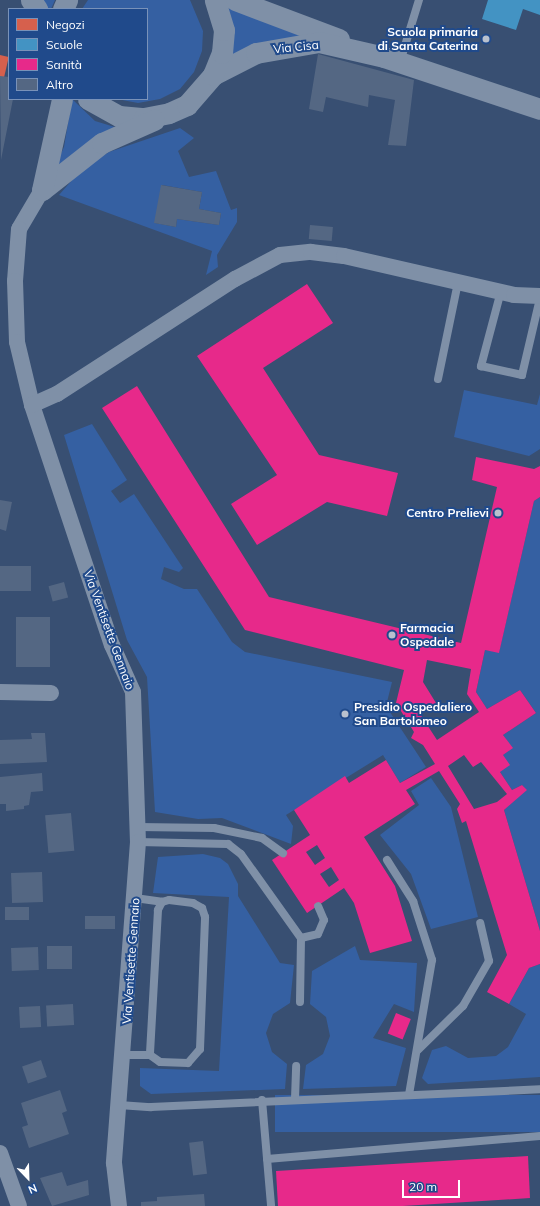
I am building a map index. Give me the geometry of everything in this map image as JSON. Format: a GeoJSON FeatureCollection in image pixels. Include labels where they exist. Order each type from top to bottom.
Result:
{"type":"FeatureCollection","features":[{"type":"Feature","properties":{"kind":"street"},"geometry":{"type":"LineString","coordinates":[[90,100],[119,116],[144,118],[169,114],[192,100],[213,75],[222,53],[224,30],[215,0]]}},
{"type":"Feature","properties":{"kind":"street","name":"Via Cisa"},"geometry":{"type":"LineString","coordinates":[[235,0],[392,60],[540,110]]}},
{"type":"Feature","properties":{"kind":"street","name":"Via Cisa"},"geometry":{"type":"LineString","coordinates":[[213,75],[256,53],[320,42],[392,60]]}},
{"type":"Feature","properties":{"kind":"street","name":"Via Ventisette Gennaio"},"geometry":{"type":"LineString","coordinates":[[62,100],[42,190],[19,230],[15,281],[17,342],[32,405],[112,645],[132,692],[138,835],[125,1055],[114,1163],[119,1206]]}},
{"type":"Feature","properties":{"kind":"street","name":"Via Ventisette Gennaio"},"geometry":{"type":"LineString","coordinates":[[42,190],[76,160],[102,143],[169,114]]}},
{"type":"Feature","properties":{"kind":"street"},"geometry":{"type":"LineString","coordinates":[[32,405],[57,394],[235,278],[280,256],[311,252],[344,256],[501,291],[540,297]]}},
{"type":"Feature","properties":{"kind":"street"},"geometry":{"type":"LineString","coordinates":[[0,692],[51,693]]}},
{"type":"Feature","properties":{"kind":"street"},"geometry":{"type":"LineString","coordinates":[[0,1153],[19,1206]]}},
{"type":"Feature","properties":{"kind":"lane"},"geometry":{"type":"LineString","coordinates":[[392,60],[419,0]]}},
{"type":"Feature","properties":{"kind":"lane"},"geometry":{"type":"LineString","coordinates":[[438,379],[458,282]]}},
{"type":"Feature","properties":{"kind":"lane"},"geometry":{"type":"LineString","coordinates":[[501,291],[482,366],[522,375],[540,297]]}},
{"type":"Feature","properties":{"kind":"lane"},"geometry":{"type":"LineString","coordinates":[[138,835],[214,828],[262,838],[283,853]]}},
{"type":"Feature","properties":{"kind":"lane"},"geometry":{"type":"LineString","coordinates":[[138,835],[228,844],[241,854],[301,938],[300,1002]]}},
{"type":"Feature","properties":{"kind":"lane"},"geometry":{"type":"LineString","coordinates":[[387,860],[413,901],[432,960],[418,1050],[409,1094]]}},
{"type":"Feature","properties":{"kind":"lane"},"geometry":{"type":"LineString","coordinates":[[125,1055],[150,1055],[160,1062],[188,1063],[200,1048],[205,916],[202,908],[193,903],[162,902],[135,898]]}},
{"type":"Feature","properties":{"kind":"lane"},"geometry":{"type":"LineString","coordinates":[[150,1055],[158,910],[162,902]]}},
{"type":"Feature","properties":{"kind":"lane"},"geometry":{"type":"LineString","coordinates":[[301,938],[318,934],[324,920],[318,906]]}},
{"type":"Feature","properties":{"kind":"lane"},"geometry":{"type":"LineString","coordinates":[[418,1050],[463,1006],[489,961],[480,924]]}},
{"type":"Feature","properties":{"kind":"lane"},"geometry":{"type":"LineString","coordinates":[[295,1099],[296,1066]]}},
{"type":"Feature","properties":{"kind":"lane"},"geometry":{"type":"LineString","coordinates":[[119,1105],[151,1107],[262,1100],[540,1089]]}},
{"type":"Feature","properties":{"kind":"lane"},"geometry":{"type":"LineString","coordinates":[[262,1100],[271,1206]]}},
{"type":"Feature","properties":{"kind":"lane"},"geometry":{"type":"LineString","coordinates":[[267,1159],[540,1136]]}},
{"type":"Feature","properties":{"kind":"shaded area"},"geometry":{"type":"Polygon","coordinates":[[[41,0],[55,0],[51,8],[46,8],[41,0]]]}},
{"type":"Feature","properties":{"kind":"shaded area"},"geometry":{"type":"Polygon","coordinates":[[[88,0],[190,0],[203,31],[202,51],[194,72],[180,89],[160,99],[138,103],[122,100],[148,100],[148,8],[83,8],[88,0]]]}},
{"type":"Feature","properties":{"kind":"shaded area"},"geometry":{"type":"Polygon","coordinates":[[[223,2],[316,35],[230,62],[223,2]]]}},
{"type":"Feature","properties":{"kind":"shaded area"},"geometry":{"type":"Polygon","coordinates":[[[72,100],[95,121],[118,128],[52,173],[64,147],[72,100]]]}},
{"type":"Feature","properties":{"kind":"shaded area"},"geometry":{"type":"Polygon","coordinates":[[[180,128],[194,138],[178,151],[189,177],[216,171],[231,210],[237,208],[237,222],[217,255],[218,267],[206,275],[212,251],[59,195],[81,170],[109,152],[180,128]],[[162,185],[155,223],[176,227],[177,219],[219,225],[221,213],[199,209],[202,192],[162,185]]]}},
{"type":"Feature","properties":{"kind":"shaded area"},"geometry":{"type":"Polygon","coordinates":[[[464,390],[537,405],[540,394],[540,449],[529,456],[454,437],[464,390]]]}},
{"type":"Feature","properties":{"kind":"shaded area"},"geometry":{"type":"Polygon","coordinates":[[[92,424],[127,480],[111,491],[120,503],[134,494],[183,568],[179,572],[164,567],[161,579],[184,589],[197,589],[232,642],[245,652],[392,682],[386,706],[426,767],[400,783],[383,755],[286,815],[293,826],[291,844],[222,818],[198,819],[155,812],[147,677],[127,640],[64,435],[92,424]]]}},
{"type":"Feature","properties":{"kind":"shaded area"},"geometry":{"type":"Polygon","coordinates":[[[540,497],[540,931],[504,810],[526,790],[522,785],[512,790],[500,772],[503,755],[512,748],[503,735],[536,713],[520,690],[487,709],[476,692],[485,650],[499,652],[534,501],[540,497]]]}},
{"type":"Feature","properties":{"kind":"shaded area"},"geometry":{"type":"Polygon","coordinates":[[[431,778],[451,807],[478,917],[431,929],[411,874],[380,835],[419,805],[411,791],[431,778]]]}},
{"type":"Feature","properties":{"kind":"shaded area"},"geometry":{"type":"Polygon","coordinates":[[[203,854],[220,858],[228,864],[238,884],[238,896],[280,963],[294,965],[290,1003],[273,1014],[266,1033],[272,1052],[287,1064],[285,1089],[151,1094],[140,1086],[140,1068],[219,1071],[229,897],[153,893],[158,857],[203,854]]]}},
{"type":"Feature","properties":{"kind":"shaded area"},"geometry":{"type":"Polygon","coordinates":[[[355,946],[360,960],[417,963],[414,1012],[394,1004],[373,1038],[406,1048],[396,1086],[303,1089],[306,1065],[323,1054],[330,1036],[326,1017],[310,1004],[312,971],[355,946]]]}},
{"type":"Feature","properties":{"kind":"shaded area"},"geometry":{"type":"Polygon","coordinates":[[[540,964],[540,1077],[428,1084],[422,1078],[432,1050],[446,1046],[468,1058],[496,1056],[508,1047],[526,1014],[509,1004],[529,968],[540,964]]]}},
{"type":"Feature","properties":{"kind":"shaded area"},"geometry":{"type":"Polygon","coordinates":[[[275,1095],[540,1095],[540,1132],[275,1132],[275,1095]]]}},
{"type":"Feature","properties":{"kind":"building: Negozi"},"geometry":{"type":"Polygon","coordinates":[[[0,55],[8,57],[4,77],[0,77],[0,55]]]}},
{"type":"Feature","properties":{"kind":"building: Scuole","name":"Scuola primaria di Santa Caterina"},"geometry":{"type":"Polygon","coordinates":[[[488,0],[540,0],[540,15],[523,9],[516,30],[482,19],[488,0]]]}},
{"type":"Feature","properties":{"kind":"building: Sanità"},"geometry":{"type":"Polygon","coordinates":[[[307,284],[333,323],[263,368],[319,455],[398,473],[387,516],[327,502],[257,545],[231,504],[277,475],[197,356],[307,284]]]}},
{"type":"Feature","properties":{"kind":"building: Sanità"},"geometry":{"type":"Polygon","coordinates":[[[137,386],[269,597],[461,643],[497,487],[472,480],[476,457],[534,469],[540,466],[540,497],[534,501],[499,653],[485,650],[476,692],[487,709],[520,690],[536,713],[503,735],[513,748],[503,755],[510,765],[500,772],[512,790],[522,785],[527,790],[504,810],[540,931],[540,964],[529,968],[509,1004],[487,992],[507,955],[466,821],[462,823],[457,809],[460,804],[439,771],[406,790],[415,804],[364,837],[395,886],[412,941],[370,953],[354,903],[344,888],[307,913],[272,860],[310,835],[294,810],[345,776],[349,783],[386,760],[400,783],[435,764],[423,745],[411,738],[414,732],[396,703],[404,670],[245,630],[102,408],[137,386]],[[427,660],[423,682],[436,703],[420,714],[437,740],[479,712],[467,694],[471,669],[427,660]],[[464,755],[448,766],[474,809],[497,802],[507,794],[481,762],[473,767],[464,755]],[[317,845],[306,852],[315,865],[325,858],[317,845]],[[331,867],[320,874],[329,887],[339,880],[331,867]]]}},
{"type":"Feature","properties":{"kind":"building: Sanità"},"geometry":{"type":"Polygon","coordinates":[[[396,1013],[411,1019],[403,1039],[388,1033],[396,1013]]]}},
{"type":"Feature","properties":{"kind":"building: Sanità"},"geometry":{"type":"Polygon","coordinates":[[[528,1156],[530,1198],[403,1206],[278,1206],[276,1171],[528,1156]]]}},
{"type":"Feature","properties":{"kind":"building: Altro"},"geometry":{"type":"Polygon","coordinates":[[[318,54],[414,80],[406,146],[388,145],[395,100],[369,95],[368,107],[326,97],[323,112],[309,109],[318,54]]]}},
{"type":"Feature","properties":{"kind":"building: Altro"},"geometry":{"type":"Polygon","coordinates":[[[0,76],[8,77],[8,100],[13,100],[1,160],[0,76]]]}},
{"type":"Feature","properties":{"kind":"building: Altro"},"geometry":{"type":"Polygon","coordinates":[[[161,185],[202,192],[199,209],[221,213],[219,225],[177,219],[176,227],[154,223],[161,185]]]}},
{"type":"Feature","properties":{"kind":"building: Altro"},"geometry":{"type":"Polygon","coordinates":[[[310,225],[333,227],[332,241],[309,239],[310,225]]]}},
{"type":"Feature","properties":{"kind":"building: Altro"},"geometry":{"type":"Polygon","coordinates":[[[0,500],[12,502],[6,531],[0,529],[0,500]]]}},
{"type":"Feature","properties":{"kind":"building: Altro"},"geometry":{"type":"Polygon","coordinates":[[[0,566],[31,566],[31,591],[0,591],[0,566]]]}},
{"type":"Feature","properties":{"kind":"building: Altro"},"geometry":{"type":"Polygon","coordinates":[[[64,582],[68,597],[53,602],[49,586],[64,582]]]}},
{"type":"Feature","properties":{"kind":"building: Altro"},"geometry":{"type":"Polygon","coordinates":[[[16,617],[50,617],[50,667],[16,667],[16,617]]]}},
{"type":"Feature","properties":{"kind":"building: Altro"},"geometry":{"type":"Polygon","coordinates":[[[31,733],[45,733],[47,762],[0,764],[0,740],[32,739],[31,733]]]}},
{"type":"Feature","properties":{"kind":"building: Altro"},"geometry":{"type":"Polygon","coordinates":[[[42,773],[43,791],[31,792],[29,805],[24,806],[24,809],[6,811],[6,804],[0,804],[0,777],[42,773]]]}},
{"type":"Feature","properties":{"kind":"building: Altro"},"geometry":{"type":"Polygon","coordinates":[[[71,813],[74,851],[48,853],[45,815],[71,813]]]}},
{"type":"Feature","properties":{"kind":"building: Altro"},"geometry":{"type":"Polygon","coordinates":[[[42,872],[43,902],[12,903],[11,873],[42,872]]]}},
{"type":"Feature","properties":{"kind":"building: Altro"},"geometry":{"type":"Polygon","coordinates":[[[5,907],[29,907],[29,920],[5,920],[5,907]]]}},
{"type":"Feature","properties":{"kind":"building: Altro"},"geometry":{"type":"Polygon","coordinates":[[[85,916],[115,916],[115,929],[85,929],[85,916]]]}},
{"type":"Feature","properties":{"kind":"building: Altro"},"geometry":{"type":"Polygon","coordinates":[[[47,946],[72,946],[72,969],[47,969],[47,946]]]}},
{"type":"Feature","properties":{"kind":"building: Altro"},"geometry":{"type":"Polygon","coordinates":[[[38,947],[39,970],[12,971],[11,948],[38,947]]]}},
{"type":"Feature","properties":{"kind":"building: Altro"},"geometry":{"type":"Polygon","coordinates":[[[73,1004],[74,1025],[47,1026],[46,1005],[73,1004]]]}},
{"type":"Feature","properties":{"kind":"building: Altro"},"geometry":{"type":"Polygon","coordinates":[[[40,1006],[41,1027],[20,1028],[19,1007],[40,1006]]]}},
{"type":"Feature","properties":{"kind":"building: Altro"},"geometry":{"type":"Polygon","coordinates":[[[41,1060],[47,1077],[28,1084],[22,1067],[41,1060]]]}},
{"type":"Feature","properties":{"kind":"building: Altro"},"geometry":{"type":"Polygon","coordinates":[[[60,1090],[67,1111],[62,1113],[69,1134],[29,1148],[22,1127],[28,1125],[21,1103],[60,1090]]]}},
{"type":"Feature","properties":{"kind":"building: Altro"},"geometry":{"type":"Polygon","coordinates":[[[203,1141],[207,1174],[193,1175],[189,1143],[203,1141]]]}},
{"type":"Feature","properties":{"kind":"building: Altro"},"geometry":{"type":"Polygon","coordinates":[[[62,1172],[67,1186],[88,1180],[89,1195],[52,1206],[40,1178],[62,1172]]]}},
{"type":"Feature","properties":{"kind":"building: Altro"},"geometry":{"type":"Polygon","coordinates":[[[204,1194],[205,1206],[141,1206],[141,1202],[157,1201],[157,1197],[204,1194]]]}},
{"type":"Feature","properties":{"kind":"place","name":"Scuola primaria di Santa Caterina"},"geometry":{"type":"Point","coordinates":[486,39]}},
{"type":"Feature","properties":{"kind":"place","name":"Centro Prelievi"},"geometry":{"type":"Point","coordinates":[498,513]}},
{"type":"Feature","properties":{"kind":"place","name":"Farmacia Ospedale"},"geometry":{"type":"Point","coordinates":[392,635]}},
{"type":"Feature","properties":{"kind":"place","name":"Presidio Ospedaliero San Bartolomeo"},"geometry":{"type":"Point","coordinates":[345,714]}}]}
